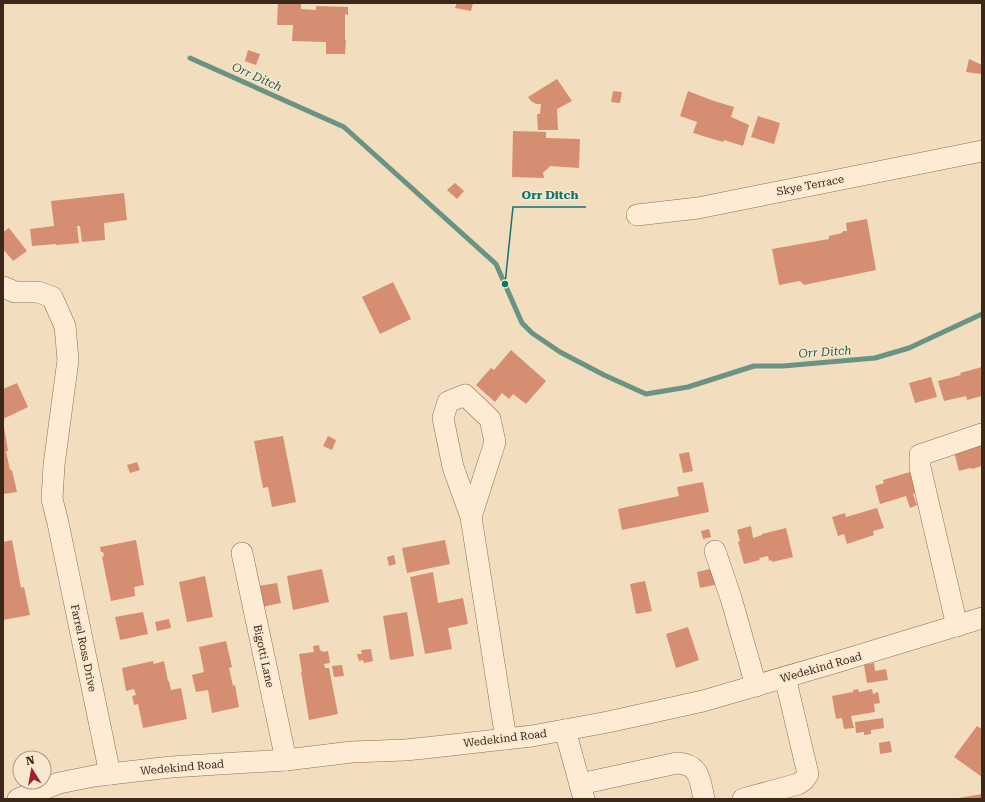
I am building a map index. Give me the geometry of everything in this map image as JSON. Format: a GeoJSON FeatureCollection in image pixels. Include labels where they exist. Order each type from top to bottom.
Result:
{"type":"FeatureCollection","features":[{"type":"Feature","properties":{"kind":"street","name":"Skye Terrace"},"geometry":{"type":"LineString","coordinates":[[637,215],[698,208],[982,151]]}},
{"type":"Feature","properties":{"kind":"street","name":"Farrel Ross Drive"},"geometry":{"type":"LineString","coordinates":[[3,287],[14,292],[38,292],[52,297],[65,326],[68,360],[54,465],[52,499],[110,774]]}},
{"type":"Feature","properties":{"kind":"street"},"geometry":{"type":"LineString","coordinates":[[471,517],[495,442],[490,419],[465,395],[448,402],[443,418],[453,467],[471,517],[506,739]]}},
{"type":"Feature","properties":{"kind":"street"},"geometry":{"type":"LineString","coordinates":[[957,626],[920,467],[920,455],[982,434]]}},
{"type":"Feature","properties":{"kind":"street"},"geometry":{"type":"LineString","coordinates":[[715,551],[731,598],[756,686]]}},
{"type":"Feature","properties":{"kind":"street","name":"Bigotti Lane"},"geometry":{"type":"LineString","coordinates":[[242,553],[286,760]]}},
{"type":"Feature","properties":{"kind":"street","name":"Wedekind Road"},"geometry":{"type":"LineString","coordinates":[[18,799],[59,784],[94,776],[171,767],[286,760],[352,752],[418,749],[532,736],[608,722],[756,686],[982,618]]}},
{"type":"Feature","properties":{"kind":"street"},"geometry":{"type":"LineString","coordinates":[[743,799],[798,784],[804,780],[808,774],[785,677]]}},
{"type":"Feature","properties":{"kind":"street"},"geometry":{"type":"LineString","coordinates":[[565,730],[582,791],[677,763],[692,767],[698,773],[704,799]]}},
{"type":"Feature","properties":{"kind":"building"},"geometry":{"type":"Polygon","coordinates":[[[278,3],[301,3],[301,9],[316,10],[316,6],[348,7],[348,15],[345,14],[345,54],[326,54],[326,42],[292,41],[293,25],[277,25],[278,3]]]}},
{"type":"Feature","properties":{"kind":"building"},"geometry":{"type":"Polygon","coordinates":[[[457,3],[473,3],[471,11],[455,8],[457,3]]]}},
{"type":"Feature","properties":{"kind":"building"},"geometry":{"type":"Polygon","coordinates":[[[248,50],[260,54],[256,65],[245,61],[248,50]]]}},
{"type":"Feature","properties":{"kind":"building"},"geometry":{"type":"Polygon","coordinates":[[[969,59],[982,65],[982,78],[981,74],[966,72],[969,59]]]}},
{"type":"Feature","properties":{"kind":"building"},"geometry":{"type":"Polygon","coordinates":[[[557,79],[572,101],[557,109],[558,130],[538,130],[537,114],[540,114],[541,104],[536,104],[528,97],[557,79]]]}},
{"type":"Feature","properties":{"kind":"building"},"geometry":{"type":"Polygon","coordinates":[[[613,91],[622,92],[620,103],[611,102],[613,91]]]}},
{"type":"Feature","properties":{"kind":"building"},"geometry":{"type":"Polygon","coordinates":[[[688,91],[734,107],[731,117],[749,125],[743,146],[693,133],[697,122],[680,116],[688,91]]]}},
{"type":"Feature","properties":{"kind":"building"},"geometry":{"type":"Polygon","coordinates":[[[758,116],[780,123],[774,144],[751,137],[758,116]]]}},
{"type":"Feature","properties":{"kind":"building"},"geometry":{"type":"Polygon","coordinates":[[[513,131],[546,132],[546,138],[580,139],[579,168],[550,166],[543,172],[544,178],[512,177],[513,131]]]}},
{"type":"Feature","properties":{"kind":"building"},"geometry":{"type":"Polygon","coordinates":[[[455,183],[464,191],[457,199],[447,190],[455,183]]]}},
{"type":"Feature","properties":{"kind":"building"},"geometry":{"type":"Polygon","coordinates":[[[124,193],[127,220],[104,223],[105,240],[82,242],[80,226],[77,226],[79,243],[32,246],[30,229],[54,226],[51,201],[124,193]]]}},
{"type":"Feature","properties":{"kind":"building"},"geometry":{"type":"Polygon","coordinates":[[[867,219],[876,270],[804,285],[800,281],[779,285],[772,249],[829,239],[829,236],[847,231],[846,223],[867,219]]]}},
{"type":"Feature","properties":{"kind":"building"},"geometry":{"type":"Polygon","coordinates":[[[9,228],[27,251],[13,261],[3,249],[3,232],[9,228]]]}},
{"type":"Feature","properties":{"kind":"building"},"geometry":{"type":"Polygon","coordinates":[[[393,282],[411,319],[380,334],[362,297],[393,282]]]}},
{"type":"Feature","properties":{"kind":"building"},"geometry":{"type":"Polygon","coordinates":[[[511,350],[546,381],[526,404],[513,394],[509,399],[502,393],[495,402],[476,385],[491,368],[494,370],[511,350]]]}},
{"type":"Feature","properties":{"kind":"building"},"geometry":{"type":"Polygon","coordinates":[[[982,367],[982,396],[967,400],[966,396],[944,401],[938,381],[961,375],[960,373],[982,367]]]}},
{"type":"Feature","properties":{"kind":"building"},"geometry":{"type":"Polygon","coordinates":[[[931,377],[937,397],[915,403],[909,383],[931,377]]]}},
{"type":"Feature","properties":{"kind":"building"},"geometry":{"type":"Polygon","coordinates":[[[17,383],[28,407],[3,419],[3,389],[17,383]]]}},
{"type":"Feature","properties":{"kind":"building"},"geometry":{"type":"Polygon","coordinates":[[[3,427],[10,470],[12,470],[17,492],[3,494],[3,427]]]}},
{"type":"Feature","properties":{"kind":"building"},"geometry":{"type":"Polygon","coordinates":[[[283,436],[296,502],[272,507],[268,487],[263,488],[254,441],[283,436]]]}},
{"type":"Feature","properties":{"kind":"building"},"geometry":{"type":"Polygon","coordinates":[[[328,436],[336,440],[332,450],[323,446],[328,436]]]}},
{"type":"Feature","properties":{"kind":"building"},"geometry":{"type":"Polygon","coordinates":[[[982,439],[982,466],[959,471],[953,448],[982,439]]]}},
{"type":"Feature","properties":{"kind":"building"},"geometry":{"type":"Polygon","coordinates":[[[689,452],[693,471],[683,473],[679,454],[689,452]]]}},
{"type":"Feature","properties":{"kind":"building"},"geometry":{"type":"Polygon","coordinates":[[[137,462],[140,470],[130,473],[127,465],[137,462]]]}},
{"type":"Feature","properties":{"kind":"building"},"geometry":{"type":"Polygon","coordinates":[[[910,472],[917,492],[913,494],[917,505],[910,508],[906,496],[880,504],[875,486],[884,483],[883,480],[910,472]]]}},
{"type":"Feature","properties":{"kind":"building"},"geometry":{"type":"Polygon","coordinates":[[[703,482],[709,512],[622,530],[618,509],[679,496],[677,487],[703,482]]]}},
{"type":"Feature","properties":{"kind":"building"},"geometry":{"type":"Polygon","coordinates":[[[877,508],[884,528],[873,531],[874,535],[847,544],[844,534],[838,536],[832,517],[845,513],[846,517],[877,508]]]}},
{"type":"Feature","properties":{"kind":"building"},"geometry":{"type":"Polygon","coordinates":[[[751,526],[753,538],[762,534],[786,528],[793,557],[772,562],[772,560],[769,561],[768,556],[759,558],[760,560],[744,564],[738,542],[740,541],[737,530],[751,526]]]}},
{"type":"Feature","properties":{"kind":"building"},"geometry":{"type":"Polygon","coordinates":[[[709,529],[711,537],[703,539],[701,531],[709,529]]]}},
{"type":"Feature","properties":{"kind":"building"},"geometry":{"type":"Polygon","coordinates":[[[12,540],[21,588],[24,587],[30,615],[3,620],[3,542],[12,540]]]}},
{"type":"Feature","properties":{"kind":"building"},"geometry":{"type":"Polygon","coordinates":[[[136,540],[144,585],[134,587],[135,596],[111,601],[102,557],[104,556],[100,547],[136,540]]]}},
{"type":"Feature","properties":{"kind":"building"},"geometry":{"type":"Polygon","coordinates":[[[445,540],[450,564],[407,573],[402,548],[445,540]]]}},
{"type":"Feature","properties":{"kind":"building"},"geometry":{"type":"Polygon","coordinates":[[[394,555],[396,564],[389,566],[387,557],[394,555]]]}},
{"type":"Feature","properties":{"kind":"building"},"geometry":{"type":"Polygon","coordinates":[[[719,567],[723,583],[700,588],[697,572],[719,567]]]}},
{"type":"Feature","properties":{"kind":"building"},"geometry":{"type":"Polygon","coordinates":[[[322,569],[329,602],[293,610],[287,576],[322,569]]]}},
{"type":"Feature","properties":{"kind":"building"},"geometry":{"type":"Polygon","coordinates":[[[433,572],[438,603],[463,598],[468,624],[448,628],[452,649],[425,654],[410,577],[433,572]]]}},
{"type":"Feature","properties":{"kind":"building"},"geometry":{"type":"Polygon","coordinates":[[[205,576],[213,617],[187,622],[179,582],[205,576]]]}},
{"type":"Feature","properties":{"kind":"building"},"geometry":{"type":"Polygon","coordinates":[[[645,581],[652,611],[636,614],[630,584],[645,581]]]}},
{"type":"Feature","properties":{"kind":"building"},"geometry":{"type":"Polygon","coordinates":[[[277,583],[281,603],[262,607],[258,586],[277,583]]]}},
{"type":"Feature","properties":{"kind":"building"},"geometry":{"type":"Polygon","coordinates":[[[143,612],[148,634],[120,640],[115,617],[143,612]]]}},
{"type":"Feature","properties":{"kind":"building"},"geometry":{"type":"Polygon","coordinates":[[[407,612],[414,656],[390,660],[383,616],[407,612]]]}},
{"type":"Feature","properties":{"kind":"building"},"geometry":{"type":"Polygon","coordinates":[[[169,619],[171,628],[157,631],[155,622],[169,619]]]}},
{"type":"Feature","properties":{"kind":"building"},"geometry":{"type":"Polygon","coordinates":[[[688,627],[699,660],[676,668],[666,634],[688,627]]]}},
{"type":"Feature","properties":{"kind":"building"},"geometry":{"type":"Polygon","coordinates":[[[226,641],[232,667],[229,668],[233,686],[235,685],[239,707],[212,713],[208,690],[196,692],[192,675],[204,672],[199,647],[226,641]]]}},
{"type":"Feature","properties":{"kind":"building"},"geometry":{"type":"Polygon","coordinates":[[[319,645],[320,651],[328,651],[330,663],[324,664],[325,668],[329,668],[338,714],[309,720],[299,654],[314,652],[313,646],[319,645]]]}},
{"type":"Feature","properties":{"kind":"building"},"geometry":{"type":"Polygon","coordinates":[[[371,649],[373,661],[364,663],[363,660],[359,661],[357,654],[362,654],[361,650],[371,649]]]}},
{"type":"Feature","properties":{"kind":"building"},"geometry":{"type":"Polygon","coordinates":[[[153,661],[154,664],[164,661],[171,690],[181,688],[187,719],[143,728],[138,704],[134,705],[132,696],[136,695],[134,689],[126,691],[122,668],[153,661]]]}},
{"type":"Feature","properties":{"kind":"building"},"geometry":{"type":"Polygon","coordinates":[[[874,663],[875,671],[886,669],[888,680],[867,683],[864,665],[874,663]]]}},
{"type":"Feature","properties":{"kind":"building"},"geometry":{"type":"Polygon","coordinates":[[[342,665],[344,676],[334,677],[332,666],[342,665]]]}},
{"type":"Feature","properties":{"kind":"building"},"geometry":{"type":"Polygon","coordinates":[[[858,689],[859,692],[872,689],[873,694],[878,692],[880,703],[874,704],[875,712],[851,716],[854,728],[844,729],[842,718],[836,719],[832,696],[853,692],[853,690],[858,689]]]}},
{"type":"Feature","properties":{"kind":"building"},"geometry":{"type":"Polygon","coordinates":[[[883,718],[884,728],[871,730],[871,734],[864,735],[864,732],[856,733],[855,722],[883,718]]]}},
{"type":"Feature","properties":{"kind":"building"},"geometry":{"type":"Polygon","coordinates":[[[977,726],[982,729],[982,777],[954,757],[977,726]]]}},
{"type":"Feature","properties":{"kind":"building"},"geometry":{"type":"Polygon","coordinates":[[[890,741],[892,752],[880,754],[879,743],[890,741]]]}},
{"type":"Feature","properties":{"kind":"building"},"geometry":{"type":"Polygon","coordinates":[[[982,794],[982,799],[959,799],[959,798],[982,794]]]}},
{"type":"Feature","properties":{"kind":"waterway","name":"Orr Ditch"},"geometry":{"type":"LineString","coordinates":[[190,58],[344,127],[496,264],[522,323],[532,333],[560,352],[604,375],[646,394],[688,387],[754,366],[783,366],[875,358],[909,348],[982,314]]}},
{"type":"Feature","properties":{"kind":"place","name":"Orr Ditch"},"geometry":{"type":"Point","coordinates":[505,284]}}]}
